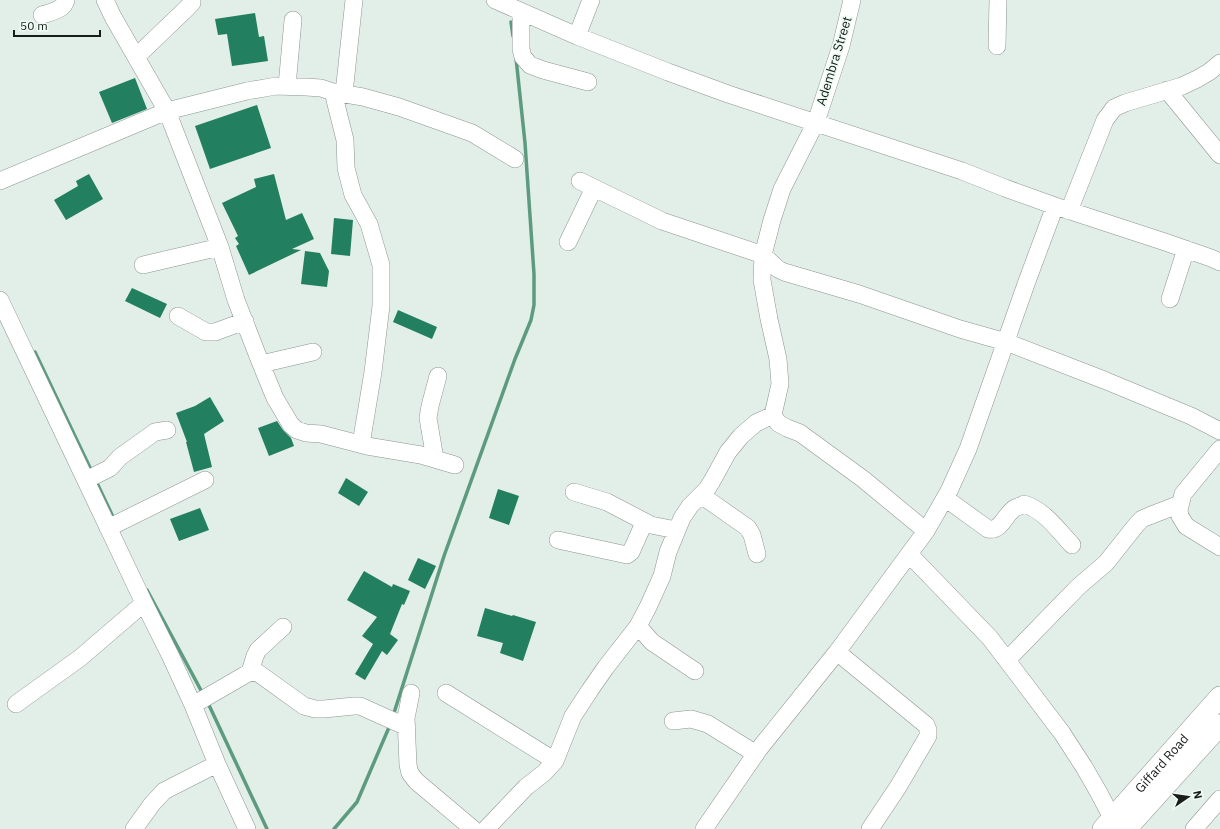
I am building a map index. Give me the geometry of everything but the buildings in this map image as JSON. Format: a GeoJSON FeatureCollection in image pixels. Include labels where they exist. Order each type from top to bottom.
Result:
{"type":"FeatureCollection","features":[{"type":"Feature","properties":{"kind":"main road","name":"Giffard Road"},"geometry":{"type":"LineString","coordinates":[[1114,825],[1220,697]]}},
{"type":"Feature","properties":{"kind":"main road","name":"Giffard Road"},"geometry":{"type":"LineString","coordinates":[[1114,825],[1220,725]]}},
{"type":"Feature","properties":{"kind":"street"},"geometry":{"type":"LineString","coordinates":[[42,15],[60,9],[64,6],[66,0]]}},
{"type":"Feature","properties":{"kind":"street"},"geometry":{"type":"LineString","coordinates":[[105,0],[113,17],[167,112],[220,247],[236,300],[261,364],[275,398],[293,428],[302,432],[321,434],[361,444],[421,455],[455,465]]}},
{"type":"Feature","properties":{"kind":"street"},"geometry":{"type":"LineString","coordinates":[[136,57],[192,3],[192,0]]}},
{"type":"Feature","properties":{"kind":"street"},"geometry":{"type":"LineString","coordinates":[[354,0],[339,93],[345,140],[346,168],[353,195],[369,224],[381,265],[381,306],[373,372],[361,444]]}},
{"type":"Feature","properties":{"kind":"street"},"geometry":{"type":"LineString","coordinates":[[495,0],[577,36],[728,94],[962,171],[1062,209],[1220,262]]}},
{"type":"Feature","properties":{"kind":"street"},"geometry":{"type":"LineString","coordinates":[[577,36],[591,0]]}},
{"type":"Feature","properties":{"kind":"street","name":"Adembra Street"},"geometry":{"type":"LineString","coordinates":[[773,415],[780,384],[778,359],[762,280],[764,255],[782,189],[816,122],[841,46],[852,0]]}},
{"type":"Feature","properties":{"kind":"street"},"geometry":{"type":"LineString","coordinates":[[997,46],[998,0]]}},
{"type":"Feature","properties":{"kind":"street"},"geometry":{"type":"LineString","coordinates":[[521,12],[521,49],[524,57],[530,65],[588,82]]}},
{"type":"Feature","properties":{"kind":"street"},"geometry":{"type":"LineString","coordinates":[[287,86],[293,20]]}},
{"type":"Feature","properties":{"kind":"street"},"geometry":{"type":"LineString","coordinates":[[704,829],[756,754],[837,652],[926,532],[945,498],[968,449],[1006,342],[1062,209],[1105,120],[1114,108],[1125,103],[1182,86],[1209,72],[1220,63]]}},
{"type":"Feature","properties":{"kind":"street"},"geometry":{"type":"LineString","coordinates":[[0,181],[167,112],[247,91],[276,86],[321,88],[400,107],[472,133],[515,159]]}},
{"type":"Feature","properties":{"kind":"street"},"geometry":{"type":"LineString","coordinates":[[1167,90],[1220,155]]}},
{"type":"Feature","properties":{"kind":"street"},"geometry":{"type":"LineString","coordinates":[[568,242],[587,185],[662,221],[764,255],[778,269],[784,272],[859,294],[960,329],[1006,342],[1191,416],[1220,431]]}},
{"type":"Feature","properties":{"kind":"street"},"geometry":{"type":"LineString","coordinates":[[143,265],[220,247]]}},
{"type":"Feature","properties":{"kind":"street"},"geometry":{"type":"LineString","coordinates":[[1170,299],[1186,250]]}},
{"type":"Feature","properties":{"kind":"street"},"geometry":{"type":"LineString","coordinates":[[0,300],[170,655],[201,701],[217,764],[247,829]]}},
{"type":"Feature","properties":{"kind":"street"},"geometry":{"type":"LineString","coordinates":[[178,316],[206,332],[215,332],[245,321]]}},
{"type":"Feature","properties":{"kind":"street"},"geometry":{"type":"LineString","coordinates":[[261,364],[313,352]]}},
{"type":"Feature","properties":{"kind":"street"},"geometry":{"type":"LineString","coordinates":[[435,459],[428,418],[438,376]]}},
{"type":"Feature","properties":{"kind":"street"},"geometry":{"type":"LineString","coordinates":[[486,829],[526,787],[544,773],[555,761],[573,716],[606,667],[638,626],[648,607],[662,576],[668,552],[682,518],[690,506],[712,481],[728,452],[741,436],[756,423],[773,415],[778,423],[800,433],[863,479],[926,532]]}},
{"type":"Feature","properties":{"kind":"street"},"geometry":{"type":"LineString","coordinates":[[86,480],[110,468],[120,457],[155,432],[167,430]]}},
{"type":"Feature","properties":{"kind":"street"},"geometry":{"type":"LineString","coordinates":[[1220,449],[1184,494],[1180,504],[1180,516],[1186,526],[1220,547]]}},
{"type":"Feature","properties":{"kind":"street"},"geometry":{"type":"LineString","coordinates":[[108,528],[205,480]]}},
{"type":"Feature","properties":{"kind":"street"},"geometry":{"type":"LineString","coordinates":[[574,492],[606,502],[644,523],[676,530]]}},
{"type":"Feature","properties":{"kind":"street"},"geometry":{"type":"LineString","coordinates":[[701,495],[748,528],[752,535],[757,554]]}},
{"type":"Feature","properties":{"kind":"street"},"geometry":{"type":"LineString","coordinates":[[945,498],[988,530],[997,528],[1014,509],[1024,504],[1032,507],[1046,518],[1072,545]]}},
{"type":"Feature","properties":{"kind":"street"},"geometry":{"type":"LineString","coordinates":[[1007,660],[1078,587],[1106,563],[1142,519],[1180,504]]}},
{"type":"Feature","properties":{"kind":"street"},"geometry":{"type":"LineString","coordinates":[[558,540],[627,555],[631,552],[644,523]]}},
{"type":"Feature","properties":{"kind":"street"},"geometry":{"type":"LineString","coordinates":[[909,554],[990,638],[1007,660],[1062,733],[1088,774],[1114,825]]}},
{"type":"Feature","properties":{"kind":"street"},"geometry":{"type":"LineString","coordinates":[[16,704],[80,658],[144,603]]}},
{"type":"Feature","properties":{"kind":"street"},"geometry":{"type":"LineString","coordinates":[[638,626],[652,642],[695,671]]}},
{"type":"Feature","properties":{"kind":"street"},"geometry":{"type":"LineString","coordinates":[[250,672],[258,650],[283,627]]}},
{"type":"Feature","properties":{"kind":"street"},"geometry":{"type":"LineString","coordinates":[[837,652],[926,725],[928,730],[928,736],[898,787],[870,829]]}},
{"type":"Feature","properties":{"kind":"street"},"geometry":{"type":"LineString","coordinates":[[201,701],[250,672],[258,673],[304,706],[320,709],[360,706],[397,723]]}},
{"type":"Feature","properties":{"kind":"street"},"geometry":{"type":"LineString","coordinates":[[397,723],[406,718],[411,693]]}},
{"type":"Feature","properties":{"kind":"street"},"geometry":{"type":"LineString","coordinates":[[446,693],[555,761]]}},
{"type":"Feature","properties":{"kind":"street"},"geometry":{"type":"LineString","coordinates":[[673,721],[690,719],[708,724],[756,754]]}},
{"type":"Feature","properties":{"kind":"street"},"geometry":{"type":"LineString","coordinates":[[397,723],[410,773],[416,781],[473,829]]}},
{"type":"Feature","properties":{"kind":"street"},"geometry":{"type":"LineString","coordinates":[[134,829],[152,804],[164,792],[217,764]]}},
{"type":"Feature","properties":{"kind":"street"},"geometry":{"type":"LineString","coordinates":[[1194,829],[1220,799]]}},
{"type":"Feature","properties":{"kind":"waterway"},"geometry":{"type":"LineString","coordinates":[[511,22],[513,36]]}},
{"type":"Feature","properties":{"kind":"waterway"},"geometry":{"type":"LineString","coordinates":[[393,716],[444,556],[515,359],[531,320],[534,305],[534,274],[525,143],[516,58]]}},
{"type":"Feature","properties":{"kind":"waterway"},"geometry":{"type":"LineString","coordinates":[[35,352],[92,472]]}},
{"type":"Feature","properties":{"kind":"waterway"},"geometry":{"type":"LineString","coordinates":[[96,481],[114,519]]}},
{"type":"Feature","properties":{"kind":"waterway"},"geometry":{"type":"LineString","coordinates":[[147,590],[203,694]]}},
{"type":"Feature","properties":{"kind":"waterway"},"geometry":{"type":"LineString","coordinates":[[208,703],[267,829]]}},
{"type":"Feature","properties":{"kind":"waterway"},"geometry":{"type":"LineString","coordinates":[[334,829],[357,802],[390,725]]}}]}
